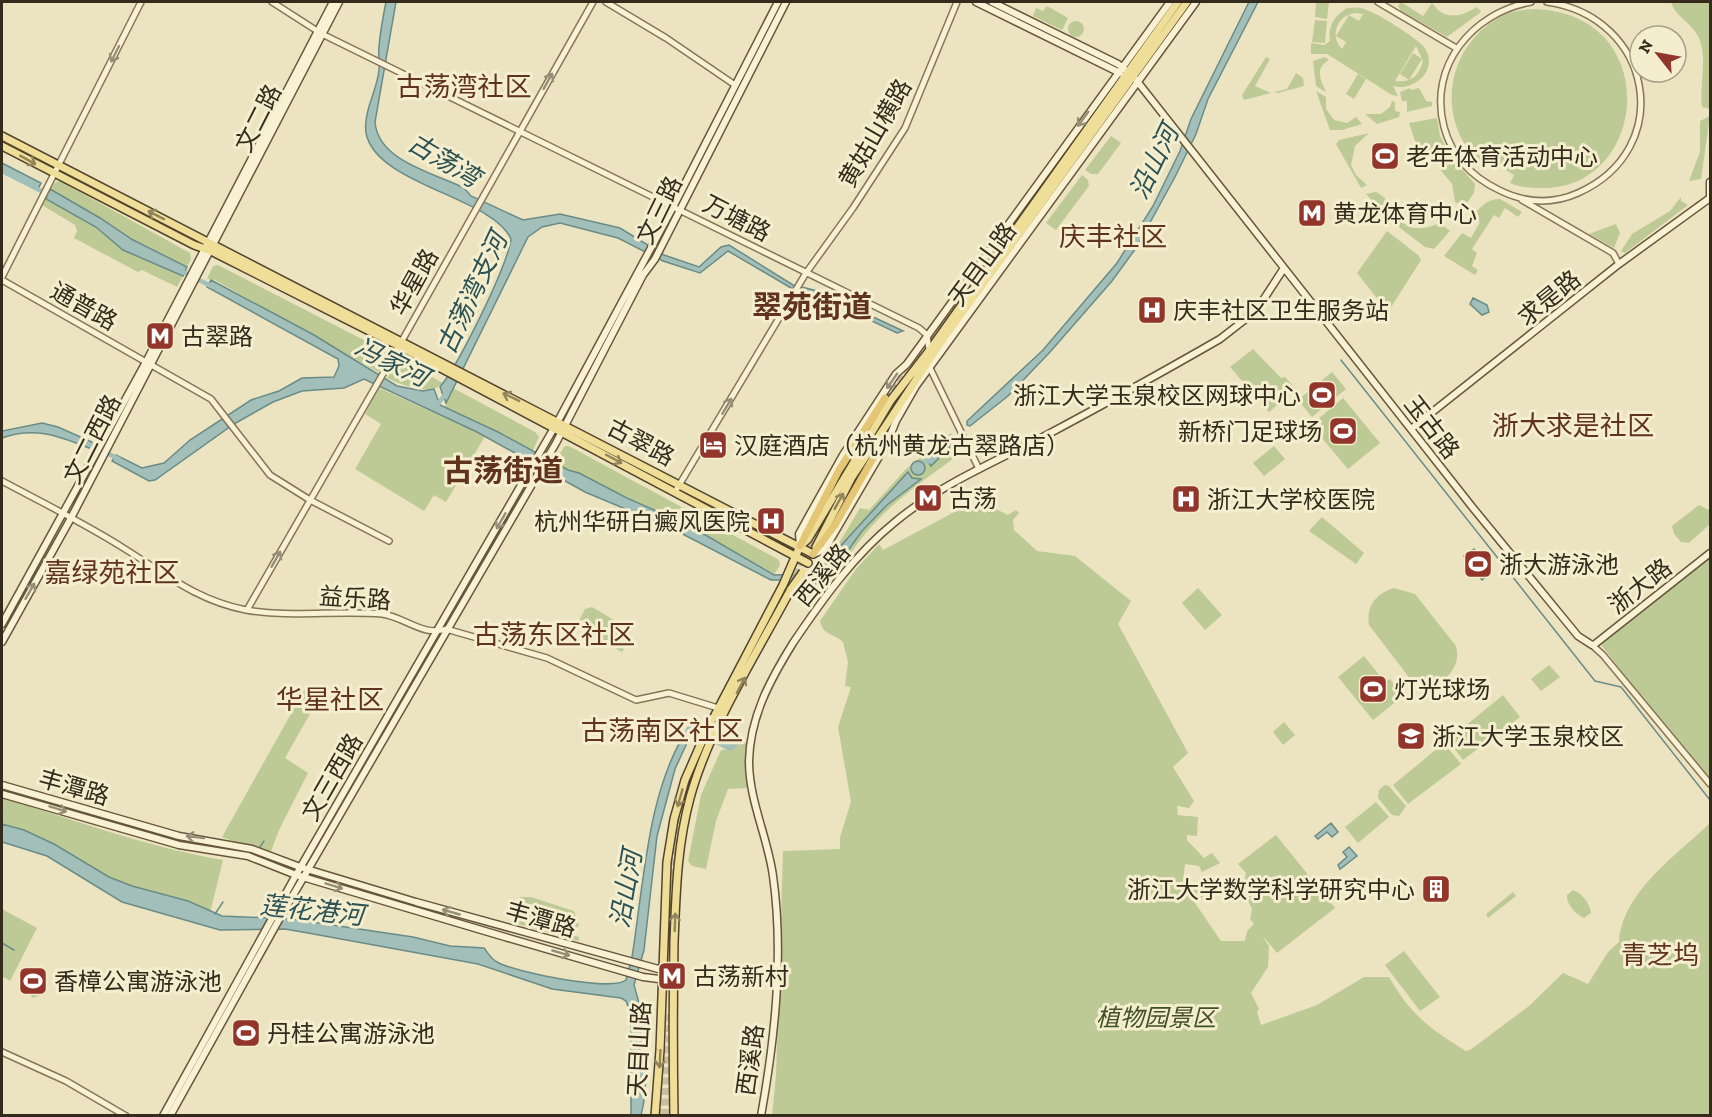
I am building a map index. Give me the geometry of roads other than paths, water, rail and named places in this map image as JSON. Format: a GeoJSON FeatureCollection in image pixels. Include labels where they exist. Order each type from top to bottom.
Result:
{"type":"FeatureCollection","features":[{"type":"Feature","properties":{"kind":"highway"},"geometry":{"type":"LineString","coordinates":[[800,546],[840,470],[885,398]]}},
{"type":"Feature","properties":{"kind":"highway"},"geometry":{"type":"LineString","coordinates":[[813,554],[835,525],[880,446]]}},
{"type":"Feature","properties":{"kind":"main road","name":"文二路"},"geometry":{"type":"LineString","coordinates":[[210,247],[320,32],[333,2]]}},
{"type":"Feature","properties":{"kind":"main road","name":"文二路"},"geometry":{"type":"LineString","coordinates":[[320,32],[339,2]]}},
{"type":"Feature","properties":{"kind":"main road","name":"文三路"},"geometry":{"type":"LineString","coordinates":[[554,429],[562,423],[643,275],[655,260],[735,85],[778,2]]}},
{"type":"Feature","properties":{"kind":"main road","name":"文三路"},"geometry":{"type":"LineString","coordinates":[[562,432],[562,423],[647,256],[677,208],[786,2]]}},
{"type":"Feature","properties":{"kind":"main road"},"geometry":{"type":"LineString","coordinates":[[976,2],[1127,74]]}},
{"type":"Feature","properties":{"kind":"main road"},"geometry":{"type":"LineString","coordinates":[[992,2],[1127,74]]}},
{"type":"Feature","properties":{"kind":"main road","name":"天目山路"},"geometry":{"type":"LineString","coordinates":[[813,554],[825,549],[888,443],[905,403],[950,329],[1127,74],[1170,2]]}},
{"type":"Feature","properties":{"kind":"main road","name":"天目山路"},"geometry":{"type":"LineString","coordinates":[[800,546],[808,539],[891,400],[929,351],[1178,2]]}},
{"type":"Feature","properties":{"kind":"main road","name":"天目山路"},"geometry":{"type":"LineString","coordinates":[[655,1116],[669,841],[685,780],[700,743],[791,569],[800,546],[799,534],[843,455],[896,374],[1127,74],[1187,2]]}},
{"type":"Feature","properties":{"kind":"main road","name":"天目山路"},"geometry":{"type":"LineString","coordinates":[[1127,74],[1196,2]]}},
{"type":"Feature","properties":{"kind":"main road","name":"玉古路"},"geometry":{"type":"LineString","coordinates":[[1127,74],[1183,139],[1411,429],[1578,636],[1592,645]]}},
{"type":"Feature","properties":{"kind":"main road","name":"古翠路"},"geometry":{"type":"LineString","coordinates":[[2,136],[210,247],[448,369],[562,423],[813,554]]}},
{"type":"Feature","properties":{"kind":"main road","name":"古翠路"},"geometry":{"type":"LineString","coordinates":[[2,146],[55,175],[210,247]]}},
{"type":"Feature","properties":{"kind":"main road"},"geometry":{"type":"LineString","coordinates":[[1710,182],[1710,197]]}},
{"type":"Feature","properties":{"kind":"main road","name":"求是路"},"geometry":{"type":"LineString","coordinates":[[1411,429],[1620,264],[1710,197]]}},
{"type":"Feature","properties":{"kind":"main road","name":"文二西路"},"geometry":{"type":"LineString","coordinates":[[2,642],[71,518],[109,438],[210,247]]}},
{"type":"Feature","properties":{"kind":"main road","name":"西溪路"},"geometry":{"type":"LineString","coordinates":[[760,1116],[773,1040],[777,934],[773,874],[749,773],[751,741],[758,712],[771,679],[804,627],[860,555],[907,512],[979,469],[1220,339],[1259,307],[1284,268]]}},
{"type":"Feature","properties":{"kind":"main road","name":"天目山路"},"geometry":{"type":"LineString","coordinates":[[674,1116],[673,980],[676,867],[690,796],[714,736],[852,477],[929,366]]}},
{"type":"Feature","properties":{"kind":"main road","name":"古翠路"},"geometry":{"type":"LineString","coordinates":[[462,376],[554,429],[808,562]]}},
{"type":"Feature","properties":{"kind":"main road","name":"文三西路"},"geometry":{"type":"LineString","coordinates":[[278,916],[300,867],[554,429]]}},
{"type":"Feature","properties":{"kind":"main road","name":"文三西路"},"geometry":{"type":"LineString","coordinates":[[163,1116],[562,432]]}},
{"type":"Feature","properties":{"kind":"main road","name":"文二西路"},"geometry":{"type":"LineString","coordinates":[[2,624],[64,514],[98,460]]}},
{"type":"Feature","properties":{"kind":"main road","name":"浙大路"},"geometry":{"type":"LineString","coordinates":[[1592,645],[1710,553]]}},
{"type":"Feature","properties":{"kind":"main road","name":"丰潭路"},"geometry":{"type":"LineString","coordinates":[[2,784],[179,836],[214,840],[252,849],[308,870],[645,968],[662,970]]}},
{"type":"Feature","properties":{"kind":"main road","name":"丰潭路"},"geometry":{"type":"LineString","coordinates":[[2,794],[179,845],[248,856],[296,875],[643,977],[673,980]]}},
{"type":"Feature","properties":{"kind":"main road","name":"文三西路"},"geometry":{"type":"LineString","coordinates":[[170,1116],[267,935]]}},
{"type":"Feature","properties":{"kind":"main road"},"geometry":{"type":"LineString","coordinates":[[662,970],[673,980]]}},
{"type":"Feature","properties":{"kind":"street"},"geometry":{"type":"LineString","coordinates":[[2,279],[141,2]]}},
{"type":"Feature","properties":{"kind":"street","name":"万塘路"},"geometry":{"type":"LineString","coordinates":[[272,2],[320,32],[388,67],[919,328],[927,335]]}},
{"type":"Feature","properties":{"kind":"street","name":"华星路"},"geometry":{"type":"LineString","coordinates":[[247,610],[593,2]]}},
{"type":"Feature","properties":{"kind":"street"},"geometry":{"type":"LineString","coordinates":[[606,2],[735,85]]}},
{"type":"Feature","properties":{"kind":"street","name":"黄姑山横路"},"geometry":{"type":"LineString","coordinates":[[675,492],[806,273],[853,208],[905,128],[957,2]]}},
{"type":"Feature","properties":{"kind":"street"},"geometry":{"type":"LineString","coordinates":[[1378,2],[1456,48]]}},
{"type":"Feature","properties":{"kind":"street"},"geometry":{"type":"LineString","coordinates":[[1531,2],[1490,16],[1468,33],[1456,48],[1446,69],[1441,104],[1448,142],[1472,173],[1484,183],[1519,199],[1613,253],[1620,264]]}},
{"type":"Feature","properties":{"kind":"street"},"geometry":{"type":"LineString","coordinates":[[1519,199],[1546,202],[1568,197],[1601,182],[1616,167],[1628,149],[1641,106],[1635,72],[1617,37],[1589,14],[1547,2]]}},
{"type":"Feature","properties":{"kind":"street","name":"通普路"},"geometry":{"type":"LineString","coordinates":[[2,279],[211,399],[270,475],[310,500],[389,541]]}},
{"type":"Feature","properties":{"kind":"street"},"geometry":{"type":"LineString","coordinates":[[927,335],[929,366],[979,469]]}},
{"type":"Feature","properties":{"kind":"street","name":"益乐路"},"geometry":{"type":"LineString","coordinates":[[2,481],[126,549],[172,581],[219,602],[247,610],[385,615],[436,633]]}},
{"type":"Feature","properties":{"kind":"street"},"geometry":{"type":"LineString","coordinates":[[436,633],[446,629],[547,658],[628,698],[647,699],[669,693],[718,708]]}},
{"type":"Feature","properties":{"kind":"street","name":"玉古路"},"geometry":{"type":"LineString","coordinates":[[1592,645],[1603,655],[1710,784]]}},
{"type":"Feature","properties":{"kind":"street"},"geometry":{"type":"LineString","coordinates":[[2,1052],[66,1081],[126,1116]]}},
{"type":"Feature","properties":{"kind":"water"},"geometry":{"type":"Polygon","coordinates":[[[386,2],[396,2],[375,122],[378,135],[386,147],[409,164],[464,188],[471,196],[523,220],[560,214],[620,228],[664,255],[699,267],[721,247],[729,245],[793,285],[818,291],[903,331],[897,333],[828,300],[791,288],[728,251],[700,273],[663,261],[618,238],[560,223],[542,227],[528,237],[446,403],[440,387],[459,358],[481,315],[501,271],[511,239],[500,225],[482,212],[390,166],[374,151],[366,133],[366,117],[378,78],[379,41],[386,2]]]}},
{"type":"Feature","properties":{"kind":"water"},"geometry":{"type":"Polygon","coordinates":[[[1249,2],[1258,2],[1208,99],[1196,134],[1175,177],[1136,248],[1112,281],[1008,396],[970,426],[967,425],[967,421],[1043,350],[1117,263],[1153,206],[1180,151],[1191,119],[1249,2]]]}},
{"type":"Feature","properties":{"kind":"water"},"geometry":{"type":"Polygon","coordinates":[[[2,163],[41,183],[38,189],[2,171],[2,163]]]}},
{"type":"Feature","properties":{"kind":"water"},"geometry":{"type":"Polygon","coordinates":[[[50,189],[133,240],[187,267],[183,276],[123,250],[96,227],[46,199],[50,189]]]}},
{"type":"Feature","properties":{"kind":"water"},"geometry":{"type":"Polygon","coordinates":[[[211,280],[314,335],[397,386],[423,391],[434,389],[440,405],[498,432],[568,470],[579,473],[627,498],[690,526],[774,575],[815,574],[908,472],[912,478],[921,479],[887,505],[862,531],[837,566],[817,576],[819,578],[808,598],[805,594],[812,580],[771,580],[673,529],[585,492],[477,432],[364,379],[344,388],[302,391],[273,402],[234,424],[155,480],[149,481],[112,461],[116,455],[142,468],[164,463],[190,440],[251,400],[279,391],[302,378],[334,377],[339,366],[338,359],[207,287],[211,280]]]}},
{"type":"Feature","properties":{"kind":"water"},"geometry":{"type":"Polygon","coordinates":[[[1473,298],[1487,305],[1489,312],[1482,315],[1470,304],[1473,298]]]}},
{"type":"Feature","properties":{"kind":"water"},"geometry":{"type":"Polygon","coordinates":[[[42,423],[58,427],[92,442],[89,448],[57,436],[36,433],[14,434],[2,438],[2,431],[42,423]]]}},
{"type":"Feature","properties":{"kind":"water"},"geometry":{"type":"Polygon","coordinates":[[[944,440],[949,440],[949,448],[931,466],[924,457],[944,440]]]}},
{"type":"Feature","properties":{"kind":"water"},"geometry":{"type":"Polygon","coordinates":[[[915,461],[921,461],[925,468],[921,475],[915,475],[911,471],[911,465],[915,461]]]}},
{"type":"Feature","properties":{"kind":"water","name":"浙大游泳池"},"geometry":{"type":"Polygon","coordinates":[[[1474,549],[1491,573],[1482,580],[1464,556],[1474,549]]]}},
{"type":"Feature","properties":{"kind":"water"},"geometry":{"type":"Polygon","coordinates":[[[689,727],[693,730],[675,769],[657,836],[644,950],[634,985],[639,1003],[641,1046],[638,1056],[644,1060],[646,1074],[641,1115],[631,1115],[631,1015],[626,1001],[621,998],[552,989],[478,964],[285,929],[220,930],[122,902],[47,856],[2,842],[2,824],[24,830],[54,844],[109,877],[132,886],[188,901],[222,916],[292,919],[413,937],[450,946],[484,948],[497,962],[522,971],[584,982],[617,983],[626,980],[632,957],[649,838],[664,779],[689,727]]]}},
{"type":"Feature","properties":{"kind":"water"},"geometry":{"type":"Polygon","coordinates":[[[1331,823],[1338,832],[1332,837],[1327,832],[1318,839],[1315,836],[1331,823]]]}},
{"type":"Feature","properties":{"kind":"water"},"geometry":{"type":"Polygon","coordinates":[[[1349,847],[1357,856],[1340,869],[1338,865],[1347,857],[1343,852],[1349,847]]]}},
{"type":"Feature","properties":{"kind":"water","name":"丹桂公寓游泳池"},"geometry":{"type":"Polygon","coordinates":[[[246,1022],[254,1030],[249,1040],[239,1035],[246,1022]]]}},
{"type":"Feature","properties":{"kind":"waterway","name":"冯家河"},"geometry":{"type":"LineString","coordinates":[[2,171],[47,194]]}},
{"type":"Feature","properties":{"kind":"waterway","name":"冯家河"},"geometry":{"type":"LineString","coordinates":[[181,271],[211,286]]}},
{"type":"Feature","properties":{"kind":"waterway"},"geometry":{"type":"LineString","coordinates":[[1341,360],[1595,681],[1621,687],[1710,800]]}},
{"type":"Feature","properties":{"kind":"waterway","name":"古荡湾支河"},"geometry":{"type":"LineString","coordinates":[[437,405],[447,392]]}},
{"type":"Feature","properties":{"kind":"waterway","name":"沿山河"},"geometry":{"type":"LineString","coordinates":[[927,460],[951,439]]}},
{"type":"Feature","properties":{"kind":"waterway"},"geometry":{"type":"LineString","coordinates":[[86,443],[119,459]]}},
{"type":"Feature","properties":{"kind":"waterway","name":"沿山河"},"geometry":{"type":"LineString","coordinates":[[687,735],[692,727],[730,747],[737,740]]}},
{"type":"Feature","properties":{"kind":"waterway"},"geometry":{"type":"LineString","coordinates":[[258,850],[264,841]]}},
{"type":"Feature","properties":{"kind":"waterway"},"geometry":{"type":"LineString","coordinates":[[215,914],[223,902]]}},
{"type":"Feature","properties":{"kind":"waterway"},"geometry":{"type":"LineString","coordinates":[[2,943],[14,950]]}},
{"type":"Feature","properties":{"kind":"tunnel"},"geometry":{"type":"LineString","coordinates":[[940,330],[982,271]]}},
{"type":"Feature","properties":{"kind":"tunnel"},"geometry":{"type":"LineString","coordinates":[[885,398],[939,332]]}},
{"type":"Feature","properties":{"kind":"tunnel"},"geometry":{"type":"LineString","coordinates":[[880,446],[892,425]]}},
{"type":"Feature","properties":{"kind":"tunnel"},"geometry":{"type":"LineString","coordinates":[[753,648],[815,534]]}},
{"type":"Feature","properties":{"kind":"tunnel"},"geometry":{"type":"LineString","coordinates":[[669,886],[676,830],[697,760]]}},
{"type":"Feature","properties":{"kind":"tunnel"},"geometry":{"type":"LineString","coordinates":[[668,1116],[670,1013]]}},
{"type":"Feature","properties":{"kind":"tunnel"},"geometry":{"type":"LineString","coordinates":[[661,1116],[663,1047]]}},
{"type":"Feature","properties":{"kind":"place","name":"老年体育活动中心"},"geometry":{"type":"Point","coordinates":[1385,156]}},
{"type":"Feature","properties":{"kind":"place","name":"黄龙体育中心"},"geometry":{"type":"Point","coordinates":[1312,213]}},
{"type":"Feature","properties":{"kind":"place","name":"庆丰社区卫生服务站"},"geometry":{"type":"Point","coordinates":[1152,310]}},
{"type":"Feature","properties":{"kind":"place","name":"古翠路"},"geometry":{"type":"Point","coordinates":[160,336]}},
{"type":"Feature","properties":{"kind":"place","name":"浙江大学玉泉校区网球中心"},"geometry":{"type":"Point","coordinates":[1322,395]}},
{"type":"Feature","properties":{"kind":"place","name":"新桥门足球场"},"geometry":{"type":"Point","coordinates":[1343,431]}},
{"type":"Feature","properties":{"kind":"place","name":"汉庭酒店（杭州黄龙古翠路店）"},"geometry":{"type":"Point","coordinates":[713,445]}},
{"type":"Feature","properties":{"kind":"place","name":"古荡"},"geometry":{"type":"Point","coordinates":[928,498]}},
{"type":"Feature","properties":{"kind":"place","name":"浙江大学校医院"},"geometry":{"type":"Point","coordinates":[1186,499]}},
{"type":"Feature","properties":{"kind":"place","name":"杭州华研白癜风医院"},"geometry":{"type":"Point","coordinates":[771,521]}},
{"type":"Feature","properties":{"kind":"place","name":"浙大游泳池"},"geometry":{"type":"Point","coordinates":[1478,564]}},
{"type":"Feature","properties":{"kind":"place","name":"灯光球场"},"geometry":{"type":"Point","coordinates":[1373,689]}},
{"type":"Feature","properties":{"kind":"place","name":"浙江大学玉泉校区"},"geometry":{"type":"Point","coordinates":[1411,736]}},
{"type":"Feature","properties":{"kind":"place","name":"浙江大学数学科学研究中心"},"geometry":{"type":"Point","coordinates":[1436,889]}},
{"type":"Feature","properties":{"kind":"place","name":"古荡新村"},"geometry":{"type":"Point","coordinates":[672,976]}},
{"type":"Feature","properties":{"kind":"place","name":"香樟公寓游泳池"},"geometry":{"type":"Point","coordinates":[33,981]}},
{"type":"Feature","properties":{"kind":"place","name":"丹桂公寓游泳池"},"geometry":{"type":"Point","coordinates":[246,1033]}},
{"type":"Feature","properties":{"kind":"district","name":"古荡湾社区"},"geometry":{"type":"Point","coordinates":[464,87]}},
{"type":"Feature","properties":{"kind":"district","name":"庆丰社区"},"geometry":{"type":"Point","coordinates":[1113,237]}},
{"type":"Feature","properties":{"kind":"district","name":"翠苑街道"},"geometry":{"type":"Point","coordinates":[812,307]}},
{"type":"Feature","properties":{"kind":"district","name":"浙大求是社区"},"geometry":{"type":"Point","coordinates":[1573,426]}},
{"type":"Feature","properties":{"kind":"district","name":"古荡街道"},"geometry":{"type":"Point","coordinates":[503,471]}},
{"type":"Feature","properties":{"kind":"district","name":"嘉绿苑社区"},"geometry":{"type":"Point","coordinates":[112,573]}},
{"type":"Feature","properties":{"kind":"district","name":"古荡东区社区"},"geometry":{"type":"Point","coordinates":[554,635]}},
{"type":"Feature","properties":{"kind":"district","name":"华星社区"},"geometry":{"type":"Point","coordinates":[330,700]}},
{"type":"Feature","properties":{"kind":"district","name":"古荡南区社区"},"geometry":{"type":"Point","coordinates":[662,731]}},
{"type":"Feature","properties":{"kind":"district","name":"青芝坞"},"geometry":{"type":"Point","coordinates":[1660,955]}},
{"type":"Feature","properties":{"kind":"water label","name":"古荡湾"},"geometry":{"type":"Point","coordinates":[444,160]}},
{"type":"Feature","properties":{"kind":"water label","name":"莲花港河"},"geometry":{"type":"Point","coordinates":[312,910]}},
{"type":"Feature","properties":{"kind":"park label","name":"植物园景区"},"geometry":{"type":"Point","coordinates":[1156,1017]}}]}
